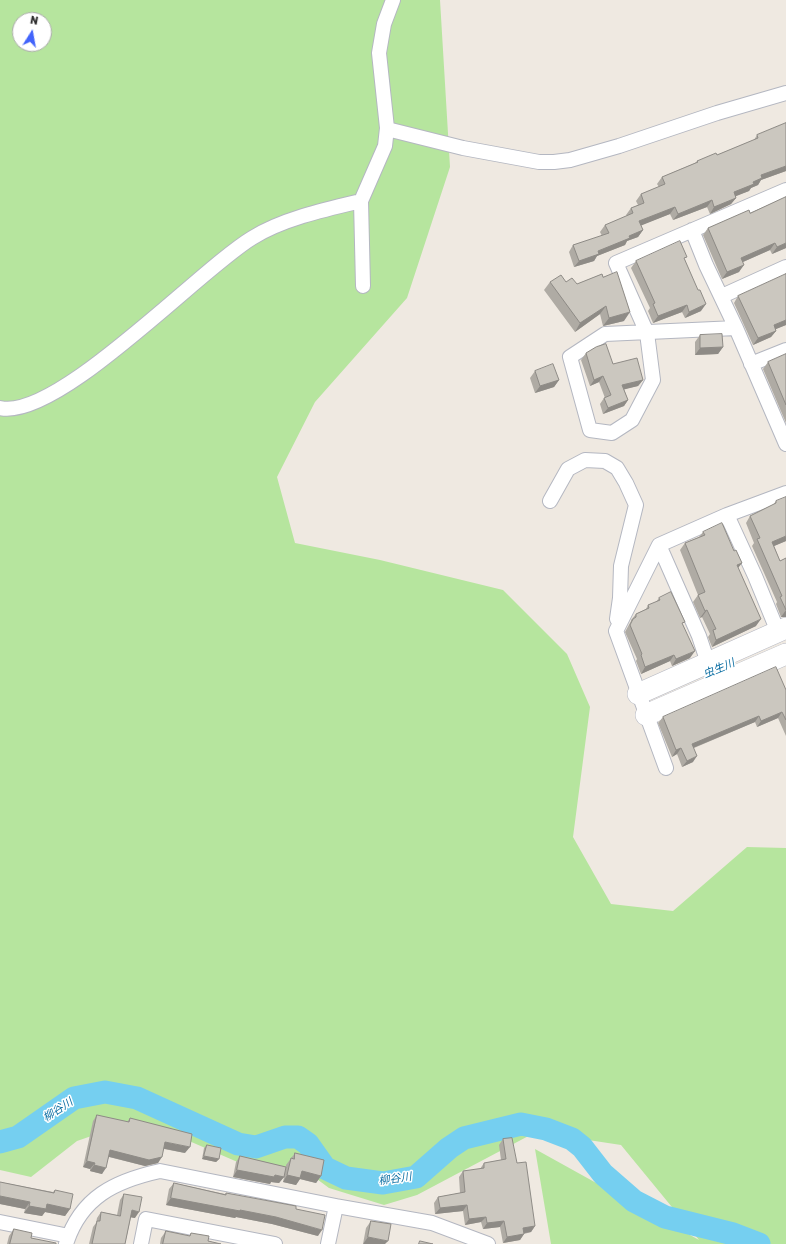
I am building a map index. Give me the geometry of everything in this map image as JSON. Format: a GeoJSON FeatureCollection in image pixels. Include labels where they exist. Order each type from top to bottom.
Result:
{"type":"FeatureCollection","features":[{"type":"Feature","properties":{"kind":"street"},"geometry":{"type":"LineString","coordinates":[[363,286],[361,202],[385,146],[387,130],[378,53],[384,24],[393,0]]}},
{"type":"Feature","properties":{"kind":"street"},"geometry":{"type":"LineString","coordinates":[[387,130],[463,148],[539,162],[570,160],[612,148],[717,113],[786,93]]}},
{"type":"Feature","properties":{"kind":"street"},"geometry":{"type":"LineString","coordinates":[[736,328],[647,333],[605,334],[570,357],[590,430],[612,433],[632,420],[653,380],[647,333],[616,263],[786,190]]}},
{"type":"Feature","properties":{"kind":"street"},"geometry":{"type":"LineString","coordinates":[[0,408],[24,406],[52,394],[86,373],[144,327],[182,292],[252,237],[321,211],[361,202]]}},
{"type":"Feature","properties":{"kind":"street"},"geometry":{"type":"LineString","coordinates":[[692,230],[706,265],[722,296],[786,444]]}},
{"type":"Feature","properties":{"kind":"street"},"geometry":{"type":"LineString","coordinates":[[722,296],[786,267]]}},
{"type":"Feature","properties":{"kind":"street"},"geometry":{"type":"LineString","coordinates":[[752,364],[786,350]]}},
{"type":"Feature","properties":{"kind":"street"},"geometry":{"type":"LineString","coordinates":[[550,502],[568,469],[585,460],[605,461],[617,468],[636,505],[621,566],[620,598],[616,631],[666,768]]}},
{"type":"Feature","properties":{"kind":"street"},"geometry":{"type":"LineString","coordinates":[[616,631],[659,545],[727,515],[786,493]]}},
{"type":"Feature","properties":{"kind":"street"},"geometry":{"type":"LineString","coordinates":[[638,694],[782,630],[727,515]]}},
{"type":"Feature","properties":{"kind":"street"},"geometry":{"type":"LineString","coordinates":[[659,545],[699,636],[708,663]]}},
{"type":"Feature","properties":{"kind":"street"},"geometry":{"type":"LineString","coordinates":[[646,715],[786,654]]}},
{"type":"Feature","properties":{"kind":"street"},"geometry":{"type":"LineString","coordinates":[[0,1223],[68,1240],[78,1216],[89,1204],[112,1186],[138,1176],[160,1171],[336,1206],[432,1223],[488,1244]]}},
{"type":"Feature","properties":{"kind":"street"},"geometry":{"type":"LineString","coordinates":[[328,1244],[336,1206]]}},
{"type":"Feature","properties":{"kind":"street"},"geometry":{"type":"LineString","coordinates":[[141,1244],[146,1219],[275,1244]]}},
{"type":"Feature","properties":{"kind":"green space"},"geometry":{"type":"Polygon","coordinates":[[[0,0],[440,0],[450,167],[407,298],[315,402],[277,477],[295,543],[380,560],[503,590],[567,654],[590,707],[573,837],[611,904],[673,911],[747,847],[786,848],[786,1244],[551,1244],[535,1149],[699,1240],[621,1145],[536,1132],[417,1195],[384,1205],[329,1188],[302,1168],[249,1167],[173,1134],[132,1122],[77,1141],[31,1177],[0,1170],[0,0]]]}},
{"type":"Feature","properties":{"kind":"building"},"geometry":{"type":"Polygon","coordinates":[[[786,123],[786,166],[761,175],[762,178],[753,182],[754,184],[734,192],[736,198],[714,207],[712,200],[678,214],[675,207],[639,221],[643,230],[629,236],[630,238],[598,251],[599,254],[579,261],[573,245],[609,233],[605,225],[633,213],[631,208],[644,203],[641,194],[665,184],[662,177],[716,153],[717,155],[758,138],[757,135],[786,123]]]}},
{"type":"Feature","properties":{"kind":"building"},"geometry":{"type":"Polygon","coordinates":[[[786,197],[786,243],[777,247],[775,243],[741,258],[744,265],[727,272],[708,228],[749,210],[750,213],[786,197]]]}},
{"type":"Feature","properties":{"kind":"building"},"geometry":{"type":"Polygon","coordinates":[[[680,241],[687,257],[684,258],[706,304],[689,312],[687,305],[658,316],[653,304],[655,303],[636,261],[680,241]]]}},
{"type":"Feature","properties":{"kind":"building"},"geometry":{"type":"Polygon","coordinates":[[[617,272],[630,312],[609,318],[606,306],[580,323],[550,282],[561,275],[566,282],[572,278],[577,284],[602,274],[603,277],[617,272]]]}},
{"type":"Feature","properties":{"kind":"building"},"geometry":{"type":"Polygon","coordinates":[[[786,274],[786,320],[774,325],[776,331],[758,338],[738,296],[786,274]]]}},
{"type":"Feature","properties":{"kind":"building"},"geometry":{"type":"Polygon","coordinates":[[[722,334],[723,347],[700,348],[700,335],[722,334]]]}},
{"type":"Feature","properties":{"kind":"building"},"geometry":{"type":"Polygon","coordinates":[[[606,344],[613,364],[637,358],[643,380],[622,385],[628,400],[608,408],[604,398],[611,395],[603,376],[594,380],[586,353],[596,347],[606,344]]]}},
{"type":"Feature","properties":{"kind":"building"},"geometry":{"type":"Polygon","coordinates":[[[786,354],[786,405],[768,362],[786,354]]]}},
{"type":"Feature","properties":{"kind":"building"},"geometry":{"type":"Polygon","coordinates":[[[553,364],[559,380],[540,386],[535,371],[553,364]]]}},
{"type":"Feature","properties":{"kind":"building"},"geometry":{"type":"Polygon","coordinates":[[[786,497],[786,536],[772,542],[780,561],[786,558],[786,610],[780,597],[782,596],[757,539],[760,538],[750,516],[786,497]]]}},
{"type":"Feature","properties":{"kind":"building"},"geometry":{"type":"Polygon","coordinates":[[[722,523],[734,551],[736,550],[742,563],[737,565],[761,619],[716,640],[713,630],[716,629],[707,610],[705,611],[698,595],[705,592],[685,543],[705,535],[703,532],[722,523]]]}},
{"type":"Feature","properties":{"kind":"building"},"geometry":{"type":"Polygon","coordinates":[[[671,592],[685,622],[682,623],[695,651],[676,659],[674,655],[645,667],[642,654],[630,625],[636,617],[636,614],[649,608],[648,605],[660,600],[659,598],[671,592]]]}},
{"type":"Feature","properties":{"kind":"building"},"geometry":{"type":"Polygon","coordinates":[[[776,667],[786,690],[786,720],[782,712],[761,721],[759,716],[692,744],[697,756],[687,761],[681,748],[676,750],[663,717],[776,667]]]}},
{"type":"Feature","properties":{"kind":"building"},"geometry":{"type":"Polygon","coordinates":[[[97,1115],[129,1122],[130,1118],[192,1134],[190,1147],[165,1142],[162,1157],[149,1160],[110,1150],[106,1168],[94,1165],[95,1163],[87,1161],[97,1115]]]}},
{"type":"Feature","properties":{"kind":"building"},"geometry":{"type":"Polygon","coordinates":[[[512,1138],[517,1163],[526,1162],[535,1226],[523,1228],[524,1234],[507,1237],[504,1221],[487,1223],[486,1217],[469,1219],[467,1205],[440,1208],[438,1197],[465,1192],[463,1171],[484,1168],[484,1163],[506,1159],[503,1139],[512,1138]]]}},
{"type":"Feature","properties":{"kind":"building"},"geometry":{"type":"Polygon","coordinates":[[[207,1145],[221,1148],[219,1159],[204,1156],[207,1145]]]}},
{"type":"Feature","properties":{"kind":"building"},"geometry":{"type":"Polygon","coordinates":[[[295,1153],[324,1160],[321,1176],[302,1171],[300,1178],[287,1175],[291,1158],[294,1159],[295,1153]]]}},
{"type":"Feature","properties":{"kind":"building"},"geometry":{"type":"Polygon","coordinates":[[[240,1156],[286,1167],[284,1177],[275,1175],[274,1177],[237,1170],[240,1156]]]}},
{"type":"Feature","properties":{"kind":"building"},"geometry":{"type":"Polygon","coordinates":[[[0,1182],[54,1193],[55,1190],[73,1194],[70,1209],[47,1204],[46,1209],[29,1206],[30,1202],[0,1196],[0,1182]]]}},
{"type":"Feature","properties":{"kind":"building"},"geometry":{"type":"Polygon","coordinates":[[[174,1183],[226,1195],[226,1193],[296,1206],[296,1209],[325,1215],[322,1230],[276,1217],[171,1198],[174,1183]]]}},
{"type":"Feature","properties":{"kind":"building"},"geometry":{"type":"Polygon","coordinates":[[[124,1194],[142,1197],[139,1212],[132,1210],[125,1244],[92,1244],[97,1221],[100,1221],[101,1212],[120,1216],[124,1194]]]}},
{"type":"Feature","properties":{"kind":"building"},"geometry":{"type":"Polygon","coordinates":[[[371,1221],[391,1224],[388,1241],[368,1237],[371,1221]]]}},
{"type":"Feature","properties":{"kind":"building"},"geometry":{"type":"Polygon","coordinates":[[[14,1229],[32,1233],[31,1238],[56,1244],[10,1244],[14,1229]]]}},
{"type":"Feature","properties":{"kind":"building"},"geometry":{"type":"Polygon","coordinates":[[[166,1231],[190,1236],[191,1233],[209,1236],[208,1241],[221,1244],[163,1244],[166,1231]]]}},
{"type":"Feature","properties":{"kind":"building"},"geometry":{"type":"Polygon","coordinates":[[[420,1241],[433,1244],[419,1244],[420,1241]]]}},
{"type":"Feature","properties":{"kind":"waterway","name":"柳谷川"},"geometry":{"type":"LineString","coordinates":[[0,1142],[18,1137],[74,1098],[105,1092],[137,1098],[238,1144],[256,1147],[285,1137],[298,1137],[308,1144],[325,1168],[346,1178],[383,1183],[416,1177],[449,1148],[464,1138],[521,1124],[546,1129],[572,1139],[582,1147],[603,1174],[634,1201],[665,1217],[733,1234],[759,1244]]}},
{"type":"Feature","properties":{"kind":"water label","name":"虫生川"},"geometry":{"type":"Point","coordinates":[719,669]}}]}
